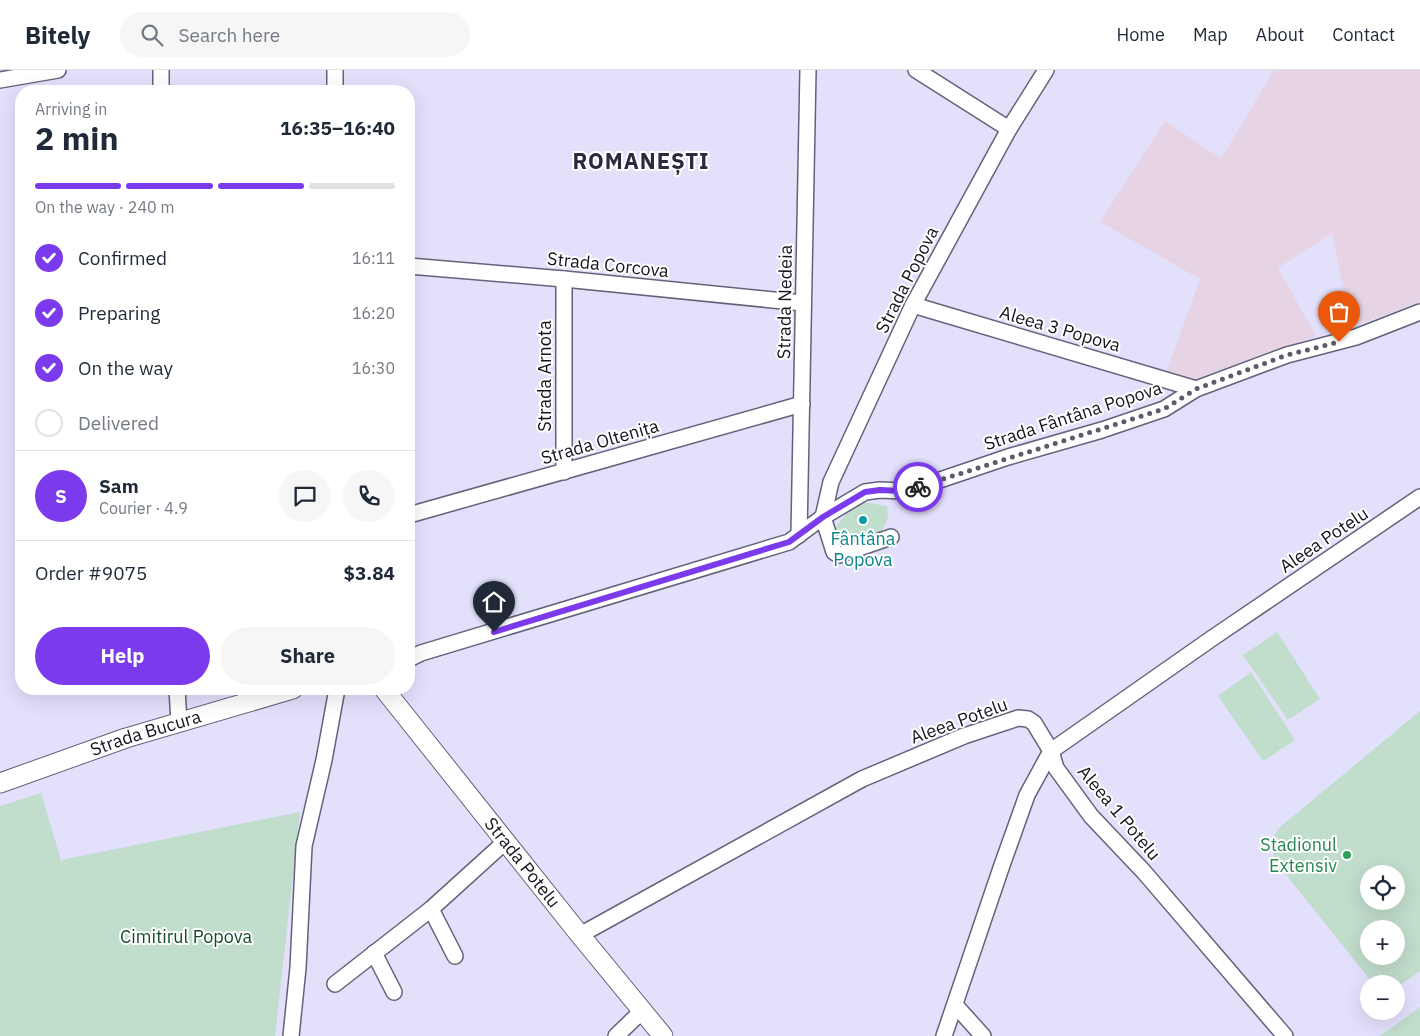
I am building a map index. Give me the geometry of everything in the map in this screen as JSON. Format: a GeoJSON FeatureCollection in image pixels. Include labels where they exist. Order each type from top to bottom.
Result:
{"type":"FeatureCollection","features":[{"type":"Feature","properties":{"kind":"main road","name":"Strada Bucura"},"geometry":{"type":"LineString","coordinates":[[0,783],[126,738],[272,695]]}},
{"type":"Feature","properties":{"kind":"main road","name":"Strada Potelu"},"geometry":{"type":"LineString","coordinates":[[389,695],[580,935],[664,1036]]}},
{"type":"Feature","properties":{"kind":"street"},"geometry":{"type":"LineString","coordinates":[[0,80],[58,70]]}},
{"type":"Feature","properties":{"kind":"street"},"geometry":{"type":"LineString","coordinates":[[161,70],[161,85]]}},
{"type":"Feature","properties":{"kind":"street"},"geometry":{"type":"LineString","coordinates":[[335,70],[335,85]]}},
{"type":"Feature","properties":{"kind":"street","name":"Strada Nedeia"},"geometry":{"type":"LineString","coordinates":[[799,535],[808,70]]}},
{"type":"Feature","properties":{"kind":"street"},"geometry":{"type":"LineString","coordinates":[[916,70],[1009,129]]}},
{"type":"Feature","properties":{"kind":"street","name":"Strada Popova"},"geometry":{"type":"LineString","coordinates":[[823,517],[830,482],[913,305],[1009,129],[1046,70]]}},
{"type":"Feature","properties":{"kind":"street","name":"Strada Corcova"},"geometry":{"type":"LineString","coordinates":[[415,267],[564,279],[803,303]]}},
{"type":"Feature","properties":{"kind":"street","name":"Strada Arnota"},"geometry":{"type":"LineString","coordinates":[[564,279],[564,472]]}},
{"type":"Feature","properties":{"kind":"street","name":"Aleea 3 Popova"},"geometry":{"type":"LineString","coordinates":[[913,305],[1196,389]]}},
{"type":"Feature","properties":{"kind":"street","name":"Strada Fântâna Popova"},"geometry":{"type":"LineString","coordinates":[[823,517],[865,492],[880,490],[902,491],[1008,457],[1102,430],[1164,409],[1196,389],[1287,355],[1356,337],[1420,312]]}},
{"type":"Feature","properties":{"kind":"street","name":"Strada Oltenița"},"geometry":{"type":"LineString","coordinates":[[415,513],[802,404]]}},
{"type":"Feature","properties":{"kind":"street","name":"Aleea Potelu"},"geometry":{"type":"LineString","coordinates":[[580,935],[862,779],[964,736],[1018,718],[1028,719],[1034,723],[1051,751],[1211,639],[1420,497]]}},
{"type":"Feature","properties":{"kind":"street"},"geometry":{"type":"LineString","coordinates":[[415,656],[789,542],[823,517],[834,552],[839,555],[891,537]]}},
{"type":"Feature","properties":{"kind":"street"},"geometry":{"type":"LineString","coordinates":[[177,695],[179,722]]}},
{"type":"Feature","properties":{"kind":"street"},"geometry":{"type":"LineString","coordinates":[[291,1036],[298,968],[304,846],[324,760],[336,695]]}},
{"type":"Feature","properties":{"kind":"street"},"geometry":{"type":"LineString","coordinates":[[944,1036],[1028,795],[1051,751]]}},
{"type":"Feature","properties":{"kind":"street","name":"Aleea 1 Potelu"},"geometry":{"type":"LineString","coordinates":[[1051,751],[1056,768],[1092,816],[1144,872],[1285,1036]]}},
{"type":"Feature","properties":{"kind":"street"},"geometry":{"type":"LineString","coordinates":[[335,984],[431,909],[505,842]]}},
{"type":"Feature","properties":{"kind":"street"},"geometry":{"type":"LineString","coordinates":[[431,909],[455,956]]}},
{"type":"Feature","properties":{"kind":"street"},"geometry":{"type":"LineString","coordinates":[[374,953],[394,992]]}},
{"type":"Feature","properties":{"kind":"street"},"geometry":{"type":"LineString","coordinates":[[956,1006],[984,1036]]}},
{"type":"Feature","properties":{"kind":"street"},"geometry":{"type":"LineString","coordinates":[[616,1036],[642,1011]]}},
{"type":"Feature","properties":{"kind":"shaded area"},"geometry":{"type":"Polygon","coordinates":[[[1274,70],[1420,70],[1420,302],[1351,327],[1332,233],[1278,268],[1316,336],[1194,379],[1167,371],[1200,279],[1100,222],[1165,121],[1221,159],[1274,70]]]}},
{"type":"Feature","properties":{"kind":"green space"},"geometry":{"type":"Polygon","coordinates":[[[862,502],[887,506],[888,518],[879,537],[839,548],[832,531],[852,507],[862,502]]]}},
{"type":"Feature","properties":{"kind":"green space"},"geometry":{"type":"Polygon","coordinates":[[[1277,632],[1320,699],[1288,720],[1243,655],[1277,632]]]}},
{"type":"Feature","properties":{"kind":"green space"},"geometry":{"type":"Polygon","coordinates":[[[1251,672],[1295,740],[1263,761],[1218,696],[1251,672]]]}},
{"type":"Feature","properties":{"kind":"green space","name":"Stadionul Extensiv"},"geometry":{"type":"Polygon","coordinates":[[[1420,711],[1420,971],[1405,982],[1405,975],[1366,975],[1275,861],[1272,851],[1274,837],[1279,828],[1420,711]]]}},
{"type":"Feature","properties":{"kind":"green space","name":"Cimitirul Popova"},"geometry":{"type":"Polygon","coordinates":[[[41,793],[61,860],[300,812],[275,1036],[0,1036],[0,806],[41,793]]]}},
{"type":"Feature","properties":{"kind":"green space"},"geometry":{"type":"Polygon","coordinates":[[[1420,1007],[1420,1036],[1380,1036],[1402,1020],[1405,1020],[1405,1018],[1420,1007]]]}},
{"type":"Feature","properties":{"kind":"way so far"},"geometry":{"type":"LineString","coordinates":[[918,487],[1164,409],[1196,389],[1287,355],[1339,342]]}},
{"type":"Feature","properties":{"kind":"place","name":"Fântâna Popova"},"geometry":{"type":"Point","coordinates":[863,520]}},
{"type":"Feature","properties":{"kind":"place","name":"Stadionul Extensiv"},"geometry":{"type":"Point","coordinates":[1347,855]}},
{"type":"Feature","properties":{"kind":"district","name":"ROMANEȘTI"},"geometry":{"type":"Point","coordinates":[641,161]}},
{"type":"Feature","properties":{"kind":"route"},"geometry":{"type":"LineString","coordinates":[[494,632],[789,542],[823,517],[865,492],[880,490],[902,491],[918,487]]}}]}
